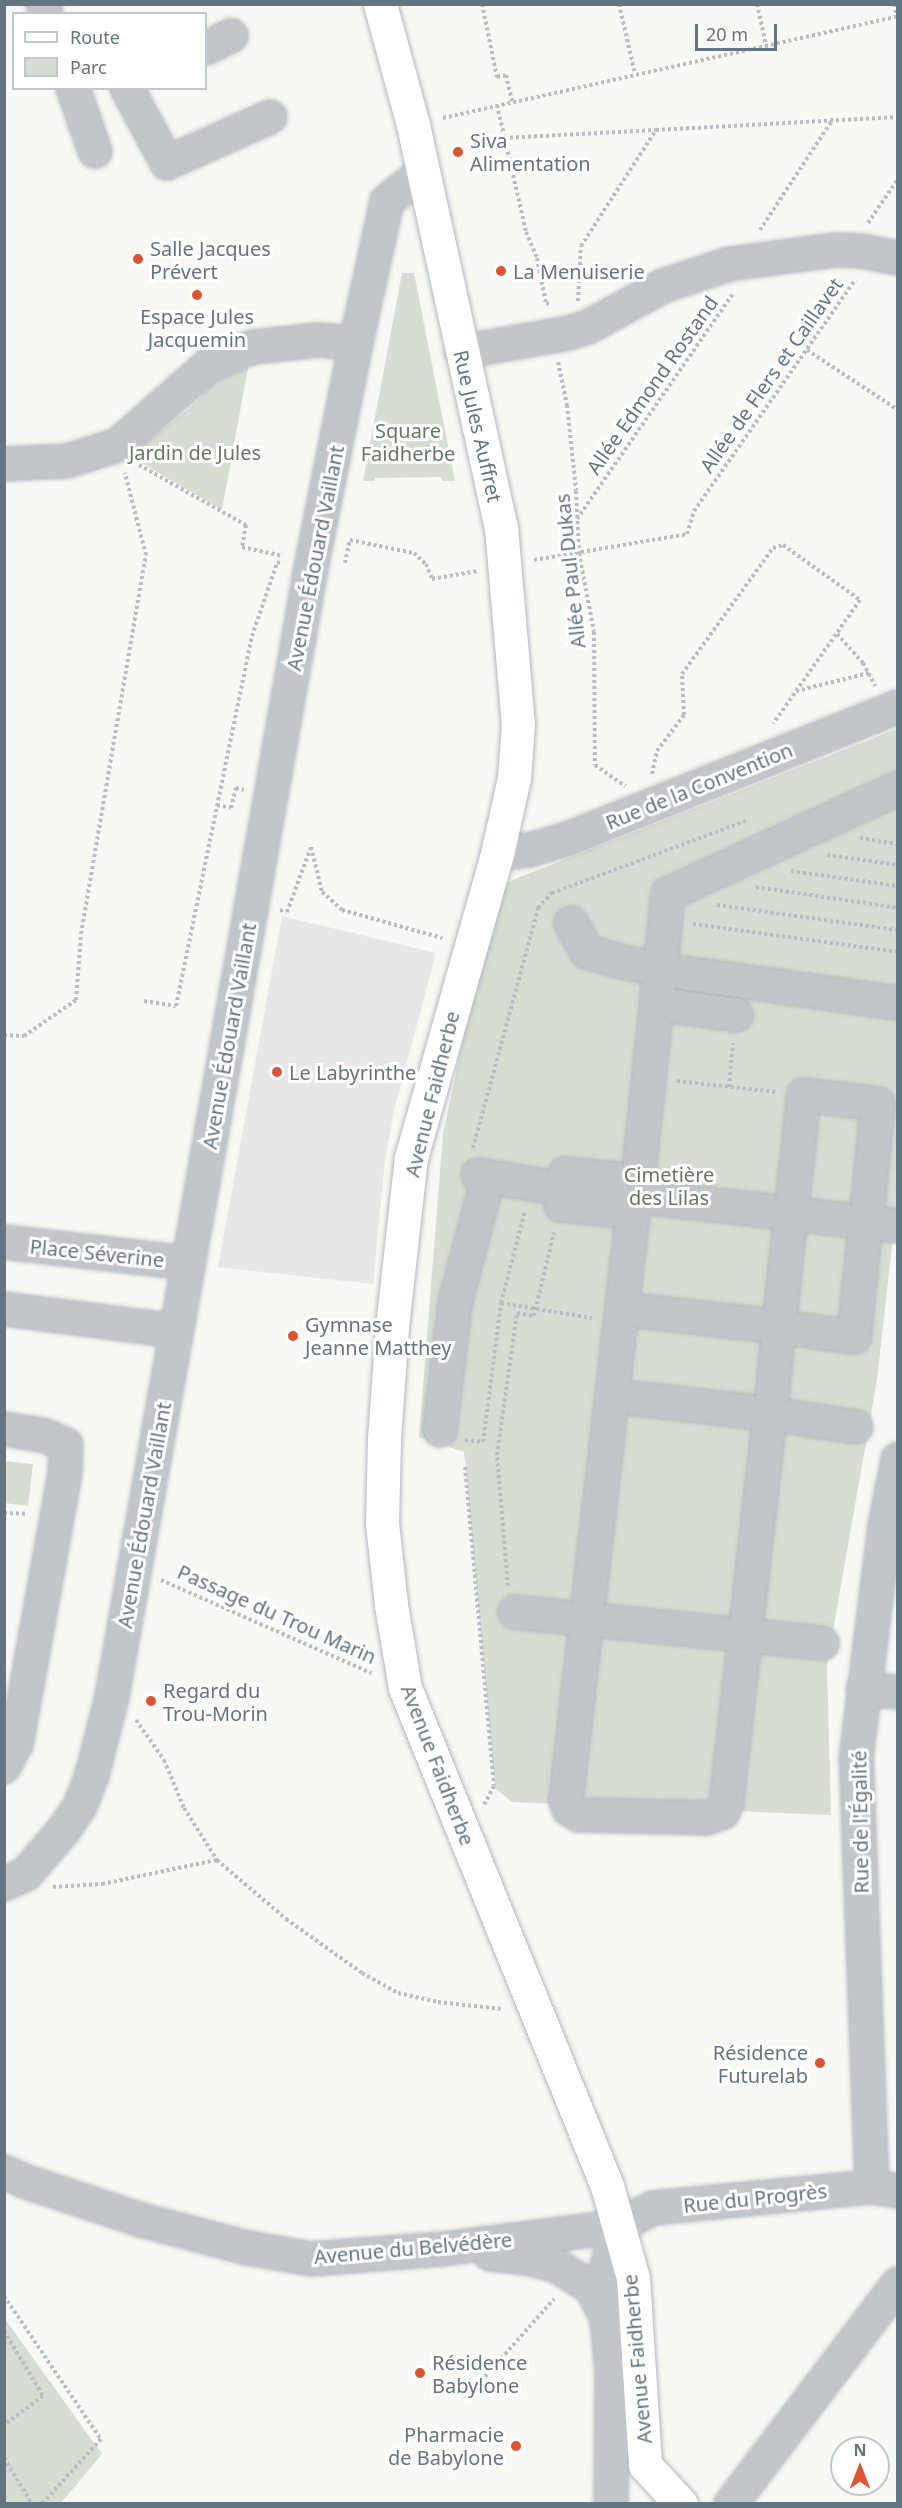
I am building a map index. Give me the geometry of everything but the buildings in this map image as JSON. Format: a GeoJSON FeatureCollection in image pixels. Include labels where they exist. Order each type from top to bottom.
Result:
{"type":"FeatureCollection","features":[{"type":"Feature","properties":{"kind":"main road","name":"Rue Jules Auffret"},"geometry":{"type":"LineString","coordinates":[[380,4],[413,124],[501,527],[518,724],[514,778],[497,854]]}},
{"type":"Feature","properties":{"kind":"main road","name":"Avenue Faidherbe"},"geometry":{"type":"LineString","coordinates":[[497,854],[411,1157],[392,1327],[382,1522],[391,1605],[405,1688],[603,2176],[633,2278],[645,2465],[681,2504]]}},
{"type":"Feature","properties":{"kind":"street"},"geometry":{"type":"LineString","coordinates":[[74,90],[95,151]]}},
{"type":"Feature","properties":{"kind":"street"},"geometry":{"type":"LineString","coordinates":[[128,90],[167,163],[270,117]]}},
{"type":"Feature","properties":{"kind":"street","name":"Avenue Édouard Vaillant"},"geometry":{"type":"LineString","coordinates":[[4,1884],[26,1874],[63,1831],[80,1806],[92,1775],[112,1697],[311,568],[356,343],[387,201],[422,173]]}},
{"type":"Feature","properties":{"kind":"street"},"geometry":{"type":"LineString","coordinates":[[461,352],[588,327],[663,286],[729,264],[826,250],[863,239],[897,258]]}},
{"type":"Feature","properties":{"kind":"street"},"geometry":{"type":"LineString","coordinates":[[4,464],[67,461],[119,450],[209,365],[253,347],[319,340],[356,343]]}},
{"type":"Feature","properties":{"kind":"street","name":"Rue de la Convention"},"geometry":{"type":"LineString","coordinates":[[497,854],[530,850],[570,838],[897,707]]}},
{"type":"Feature","properties":{"kind":"street"},"geometry":{"type":"LineString","coordinates":[[621,1316],[779,1327],[854,1337],[879,1104],[804,1095],[791,1213],[779,1327],[770,1414],[746,1636],[723,1812],[707,1818],[579,1815],[567,1806],[566,1797],[621,1316],[650,1078],[668,894],[897,788]]}},
{"type":"Feature","properties":{"kind":"street"},"geometry":{"type":"LineString","coordinates":[[572,923],[588,952],[662,970],[897,1003]]}},
{"type":"Feature","properties":{"kind":"street"},"geometry":{"type":"LineString","coordinates":[[658,1004],[736,1015]]}},
{"type":"Feature","properties":{"kind":"street"},"geometry":{"type":"LineString","coordinates":[[440,1430],[455,1304],[481,1183],[532,1184],[562,1196],[635,1197],[897,1226]]}},
{"type":"Feature","properties":{"kind":"street","name":"Place Séverine"},"geometry":{"type":"LineString","coordinates":[[4,1242],[189,1263]]}},
{"type":"Feature","properties":{"kind":"street"},"geometry":{"type":"LineString","coordinates":[[4,1309],[176,1331]]}},
{"type":"Feature","properties":{"kind":"street"},"geometry":{"type":"LineString","coordinates":[[612,1396],[770,1414],[856,1427]]}},
{"type":"Feature","properties":{"kind":"street"},"geometry":{"type":"LineString","coordinates":[[4,1429],[43,1435],[66,1445],[65,1473],[16,1744],[4,1767]]}},
{"type":"Feature","properties":{"kind":"street","name":"Rue de l'Égalité"},"geometry":{"type":"LineString","coordinates":[[885,2189],[856,1759],[885,1526],[897,1459]]}},
{"type":"Feature","properties":{"kind":"street"},"geometry":{"type":"LineString","coordinates":[[515,1612],[822,1643]]}},
{"type":"Feature","properties":{"kind":"street"},"geometry":{"type":"LineString","coordinates":[[863,1689],[897,1692]]}},
{"type":"Feature","properties":{"kind":"street","name":"Avenue du Belvédère"},"geometry":{"type":"LineString","coordinates":[[4,2172],[24,2181],[141,2220],[248,2248],[311,2259],[441,2249],[617,2227]]}},
{"type":"Feature","properties":{"kind":"street","name":"Rue du Progrès"},"geometry":{"type":"LineString","coordinates":[[617,2227],[653,2208],[885,2189]]}},
{"type":"Feature","properties":{"kind":"street"},"geometry":{"type":"LineString","coordinates":[[611,2504],[612,2372],[606,2318],[606,2271],[617,2227]]}},
{"type":"Feature","properties":{"kind":"street"},"geometry":{"type":"LineString","coordinates":[[441,2249],[528,2258],[557,2266],[591,2287],[606,2318]]}},
{"type":"Feature","properties":{"kind":"street"},"geometry":{"type":"LineString","coordinates":[[732,2504],[895,2296]]}},
{"type":"Feature","properties":{"kind":"path"},"geometry":{"type":"LineString","coordinates":[[483,4],[497,77],[506,75],[512,102]]}},
{"type":"Feature","properties":{"kind":"path"},"geometry":{"type":"LineString","coordinates":[[618,4],[635,74]]}},
{"type":"Feature","properties":{"kind":"path"},"geometry":{"type":"LineString","coordinates":[[757,4],[766,45]]}},
{"type":"Feature","properties":{"kind":"path"},"geometry":{"type":"LineString","coordinates":[[413,124],[897,16],[894,4]]}},
{"type":"Feature","properties":{"kind":"path"},"geometry":{"type":"LineString","coordinates":[[496,105],[526,232],[537,258],[546,303]]}},
{"type":"Feature","properties":{"kind":"path"},"geometry":{"type":"LineString","coordinates":[[504,138],[833,118],[897,117]]}},
{"type":"Feature","properties":{"kind":"path"},"geometry":{"type":"LineString","coordinates":[[757,234],[833,118]]}},
{"type":"Feature","properties":{"kind":"path"},"geometry":{"type":"LineString","coordinates":[[578,302],[581,246],[649,145],[656,130]]}},
{"type":"Feature","properties":{"kind":"path"},"geometry":{"type":"LineString","coordinates":[[863,239],[897,179]]}},
{"type":"Feature","properties":{"kind":"path","name":"Allée de Flers et Caillavet"},"geometry":{"type":"LineString","coordinates":[[579,552],[687,534],[694,511],[856,279],[863,239]]}},
{"type":"Feature","properties":{"kind":"path","name":"Allée Edmond Rostand"},"geometry":{"type":"LineString","coordinates":[[577,519],[734,292],[729,264]]}},
{"type":"Feature","properties":{"kind":"path","name":"Allée Paul Dukas"},"geometry":{"type":"LineString","coordinates":[[553,335],[567,405],[579,552],[594,632],[595,765],[629,788]]}},
{"type":"Feature","properties":{"kind":"path"},"geometry":{"type":"LineString","coordinates":[[807,350],[897,410]]}},
{"type":"Feature","properties":{"kind":"path"},"geometry":{"type":"LineString","coordinates":[[119,450],[246,525],[242,548],[282,554],[286,559],[277,563],[252,636],[176,1006],[144,1001]]}},
{"type":"Feature","properties":{"kind":"path"},"geometry":{"type":"LineString","coordinates":[[4,1035],[24,1036],[76,1000],[81,934],[146,555],[119,450]]}},
{"type":"Feature","properties":{"kind":"path"},"geometry":{"type":"LineString","coordinates":[[350,540],[414,553],[426,564],[432,579],[579,552]]}},
{"type":"Feature","properties":{"kind":"path"},"geometry":{"type":"LineString","coordinates":[[651,779],[657,751],[684,715],[682,674],[773,548],[783,545],[860,600],[773,724],[774,730]]}},
{"type":"Feature","properties":{"kind":"path"},"geometry":{"type":"LineString","coordinates":[[837,634],[869,673],[873,683]]}},
{"type":"Feature","properties":{"kind":"path"},"geometry":{"type":"LineString","coordinates":[[795,691],[869,673]]}},
{"type":"Feature","properties":{"kind":"path"},"geometry":{"type":"LineString","coordinates":[[217,805],[231,808],[236,788]]}},
{"type":"Feature","properties":{"kind":"path"},"geometry":{"type":"LineString","coordinates":[[252,904],[287,912],[311,847],[322,892],[342,910],[448,940]]}},
{"type":"Feature","properties":{"kind":"path"},"geometry":{"type":"LineString","coordinates":[[817,853],[897,865]]}},
{"type":"Feature","properties":{"kind":"path"},"geometry":{"type":"LineString","coordinates":[[781,869],[897,886]]}},
{"type":"Feature","properties":{"kind":"path"},"geometry":{"type":"LineString","coordinates":[[746,886],[897,908]]}},
{"type":"Feature","properties":{"kind":"path"},"geometry":{"type":"LineString","coordinates":[[714,905],[897,930]]}},
{"type":"Feature","properties":{"kind":"path"},"geometry":{"type":"LineString","coordinates":[[666,920],[897,952]]}},
{"type":"Feature","properties":{"kind":"path"},"geometry":{"type":"LineString","coordinates":[[729,1087],[736,1015]]}},
{"type":"Feature","properties":{"kind":"path"},"geometry":{"type":"LineString","coordinates":[[650,1078],[804,1095]]}},
{"type":"Feature","properties":{"kind":"path"},"geometry":{"type":"LineString","coordinates":[[440,1430],[463,1440],[483,1442],[501,1303],[532,1184]]}},
{"type":"Feature","properties":{"kind":"path"},"geometry":{"type":"LineString","coordinates":[[515,1612],[508,1587],[496,1455],[517,1313],[534,1316],[562,1196]]}},
{"type":"Feature","properties":{"kind":"path"},"geometry":{"type":"LineString","coordinates":[[501,1303],[536,1310],[621,1316]]}},
{"type":"Feature","properties":{"kind":"path"},"geometry":{"type":"LineString","coordinates":[[465,1467],[494,1786],[467,1840]]}},
{"type":"Feature","properties":{"kind":"path"},"geometry":{"type":"LineString","coordinates":[[4,1513],[34,1514]]}},
{"type":"Feature","properties":{"kind":"path","name":"Passage du Trou Marin"},"geometry":{"type":"LineString","coordinates":[[136,1568],[405,1688]]}},
{"type":"Feature","properties":{"kind":"path"},"geometry":{"type":"LineString","coordinates":[[112,1697],[142,1726],[164,1760],[184,1808],[217,1860],[286,1919],[362,1973],[398,1993],[438,2002],[538,2013]]}},
{"type":"Feature","properties":{"kind":"path"},"geometry":{"type":"LineString","coordinates":[[48,1888],[102,1884],[217,1860]]}},
{"type":"Feature","properties":{"kind":"path"},"geometry":{"type":"LineString","coordinates":[[4,2296],[101,2439],[42,2504]]}},
{"type":"Feature","properties":{"kind":"path"},"geometry":{"type":"LineString","coordinates":[[480,2381],[555,2298]]}},
{"type":"Feature","properties":{"kind":"path"},"geometry":{"type":"LineString","coordinates":[[4,2331],[43,2396],[4,2425]]}},
{"type":"Feature","properties":{"kind":"path"},"geometry":{"type":"LineString","coordinates":[[4,2458],[32,2504]]}},
{"type":"Feature","properties":{"kind":"shaded area"},"geometry":{"type":"Polygon","coordinates":[[[282,916],[436,953],[395,1107],[385,1160],[373,1284],[218,1267],[282,916]]]}},
{"type":"Feature","properties":{"kind":"green space","name":"Square Faidherbe"},"geometry":{"type":"Polygon","coordinates":[[[402,273],[414,273],[455,481],[442,481],[442,477],[375,478],[375,481],[363,481],[402,273]]]}},
{"type":"Feature","properties":{"kind":"green space","name":"Jardin de Jules"},"geometry":{"type":"Polygon","coordinates":[[[248,368],[222,510],[130,456],[193,405],[218,377],[248,368]]]}},
{"type":"Feature","properties":{"kind":"green space","name":"Cimetière des Lilas"},"geometry":{"type":"Polygon","coordinates":[[[897,729],[897,1202],[877,1380],[827,1665],[831,1815],[512,1802],[495,1788],[464,1452],[419,1437],[443,1134],[470,1007],[505,883],[897,729]]]}},
{"type":"Feature","properties":{"kind":"green space"},"geometry":{"type":"Polygon","coordinates":[[[5,1461],[33,1464],[28,1506],[5,1503],[5,1461]]]}},
{"type":"Feature","properties":{"kind":"green space"},"geometry":{"type":"Polygon","coordinates":[[[5,2319],[102,2454],[61,2503],[7,2503],[5,2500],[5,2319]]]}},
{"type":"Feature","properties":{"kind":"place","name":"Siva Alimentation"},"geometry":{"type":"Point","coordinates":[458,152]}},
{"type":"Feature","properties":{"kind":"place","name":"Salle Jacques Prévert"},"geometry":{"type":"Point","coordinates":[138,259]}},
{"type":"Feature","properties":{"kind":"place","name":"La Menuiserie"},"geometry":{"type":"Point","coordinates":[501,271]}},
{"type":"Feature","properties":{"kind":"place","name":"Espace Jules Jacquemin"},"geometry":{"type":"Point","coordinates":[197,295]}},
{"type":"Feature","properties":{"kind":"place","name":"Le Labyrinthe"},"geometry":{"type":"Point","coordinates":[277,1072]}},
{"type":"Feature","properties":{"kind":"place","name":"Gymnase Jeanne Matthey"},"geometry":{"type":"Point","coordinates":[293,1336]}},
{"type":"Feature","properties":{"kind":"place","name":"Regard du Trou-Morin"},"geometry":{"type":"Point","coordinates":[151,1701]}},
{"type":"Feature","properties":{"kind":"place","name":"Résidence Futurelab"},"geometry":{"type":"Point","coordinates":[820,2063]}},
{"type":"Feature","properties":{"kind":"place","name":"Résidence Babylone"},"geometry":{"type":"Point","coordinates":[420,2373]}},
{"type":"Feature","properties":{"kind":"place","name":"Pharmacie de Babylone"},"geometry":{"type":"Point","coordinates":[516,2446]}}]}
